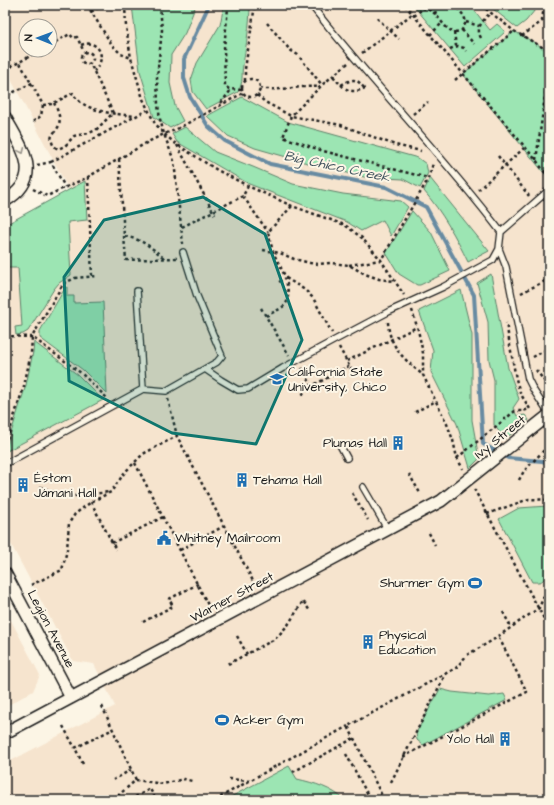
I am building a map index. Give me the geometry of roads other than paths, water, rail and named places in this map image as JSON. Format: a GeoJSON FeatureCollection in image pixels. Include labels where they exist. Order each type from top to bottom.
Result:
{"type":"FeatureCollection","features":[{"type":"Feature","properties":{"kind":"street"},"geometry":{"type":"LineString","coordinates":[[5,117],[24,154],[28,168],[27,177],[23,186],[15,195],[5,201]]}},
{"type":"Feature","properties":{"kind":"street","name":"Ivy Street"},"geometry":{"type":"LineString","coordinates":[[472,478],[549,415]]}},
{"type":"Feature","properties":{"kind":"street","name":"Warner Street"},"geometry":{"type":"LineString","coordinates":[[5,733],[388,530],[441,501],[472,478]]}},
{"type":"Feature","properties":{"kind":"street","name":"Legion Avenue"},"geometry":{"type":"LineString","coordinates":[[5,573],[71,698]]}},
{"type":"Feature","properties":{"kind":"lane"},"geometry":{"type":"LineString","coordinates":[[311,5],[354,58],[473,195],[502,232]]}},
{"type":"Feature","properties":{"kind":"lane"},"geometry":{"type":"LineString","coordinates":[[205,369],[238,390],[248,389],[295,361],[388,312],[493,260],[499,249],[502,232],[549,190]]}},
{"type":"Feature","properties":{"kind":"lane"},"geometry":{"type":"LineString","coordinates":[[499,249],[506,267],[528,379],[549,415]]}},
{"type":"Feature","properties":{"kind":"lane"},"geometry":{"type":"LineString","coordinates":[[5,464],[143,389],[166,391],[217,362],[222,356],[197,296],[184,252]]}},
{"type":"Feature","properties":{"kind":"lane"},"geometry":{"type":"LineString","coordinates":[[137,291],[143,389]]}},
{"type":"Feature","properties":{"kind":"lane"},"geometry":{"type":"LineString","coordinates":[[340,445],[348,458]]}},
{"type":"Feature","properties":{"kind":"lane"},"geometry":{"type":"LineString","coordinates":[[363,487],[388,530]]}},
{"type":"Feature","properties":{"kind":"waterway","name":"Big Chico Creek"},"geometry":{"type":"LineString","coordinates":[[209,5],[184,59],[184,78],[190,97],[208,126],[225,141],[270,164],[386,187],[426,207],[474,295],[483,444],[508,458],[549,463]]}},
{"type":"Feature","properties":{"kind":"place","name":"California State University, Chico"},"geometry":{"type":"Point","coordinates":[277,379]}},
{"type":"Feature","properties":{"kind":"place","name":"Plumas Hall"},"geometry":{"type":"Point","coordinates":[398,443]}},
{"type":"Feature","properties":{"kind":"place","name":"Tehama Hall"},"geometry":{"type":"Point","coordinates":[242,480]}},
{"type":"Feature","properties":{"kind":"place","name":"Éstom Jámani Hall"},"geometry":{"type":"Point","coordinates":[23,485]}},
{"type":"Feature","properties":{"kind":"place","name":"Whitney Mailroom"},"geometry":{"type":"Point","coordinates":[164,538]}},
{"type":"Feature","properties":{"kind":"place","name":"Shurmer Gym"},"geometry":{"type":"Point","coordinates":[475,583]}},
{"type":"Feature","properties":{"kind":"place","name":"Physical Education"},"geometry":{"type":"Point","coordinates":[368,642]}},
{"type":"Feature","properties":{"kind":"place","name":"Acker Gym"},"geometry":{"type":"Point","coordinates":[222,720]}},
{"type":"Feature","properties":{"kind":"place","name":"Yolo Hall"},"geometry":{"type":"Point","coordinates":[505,739]}}]}
